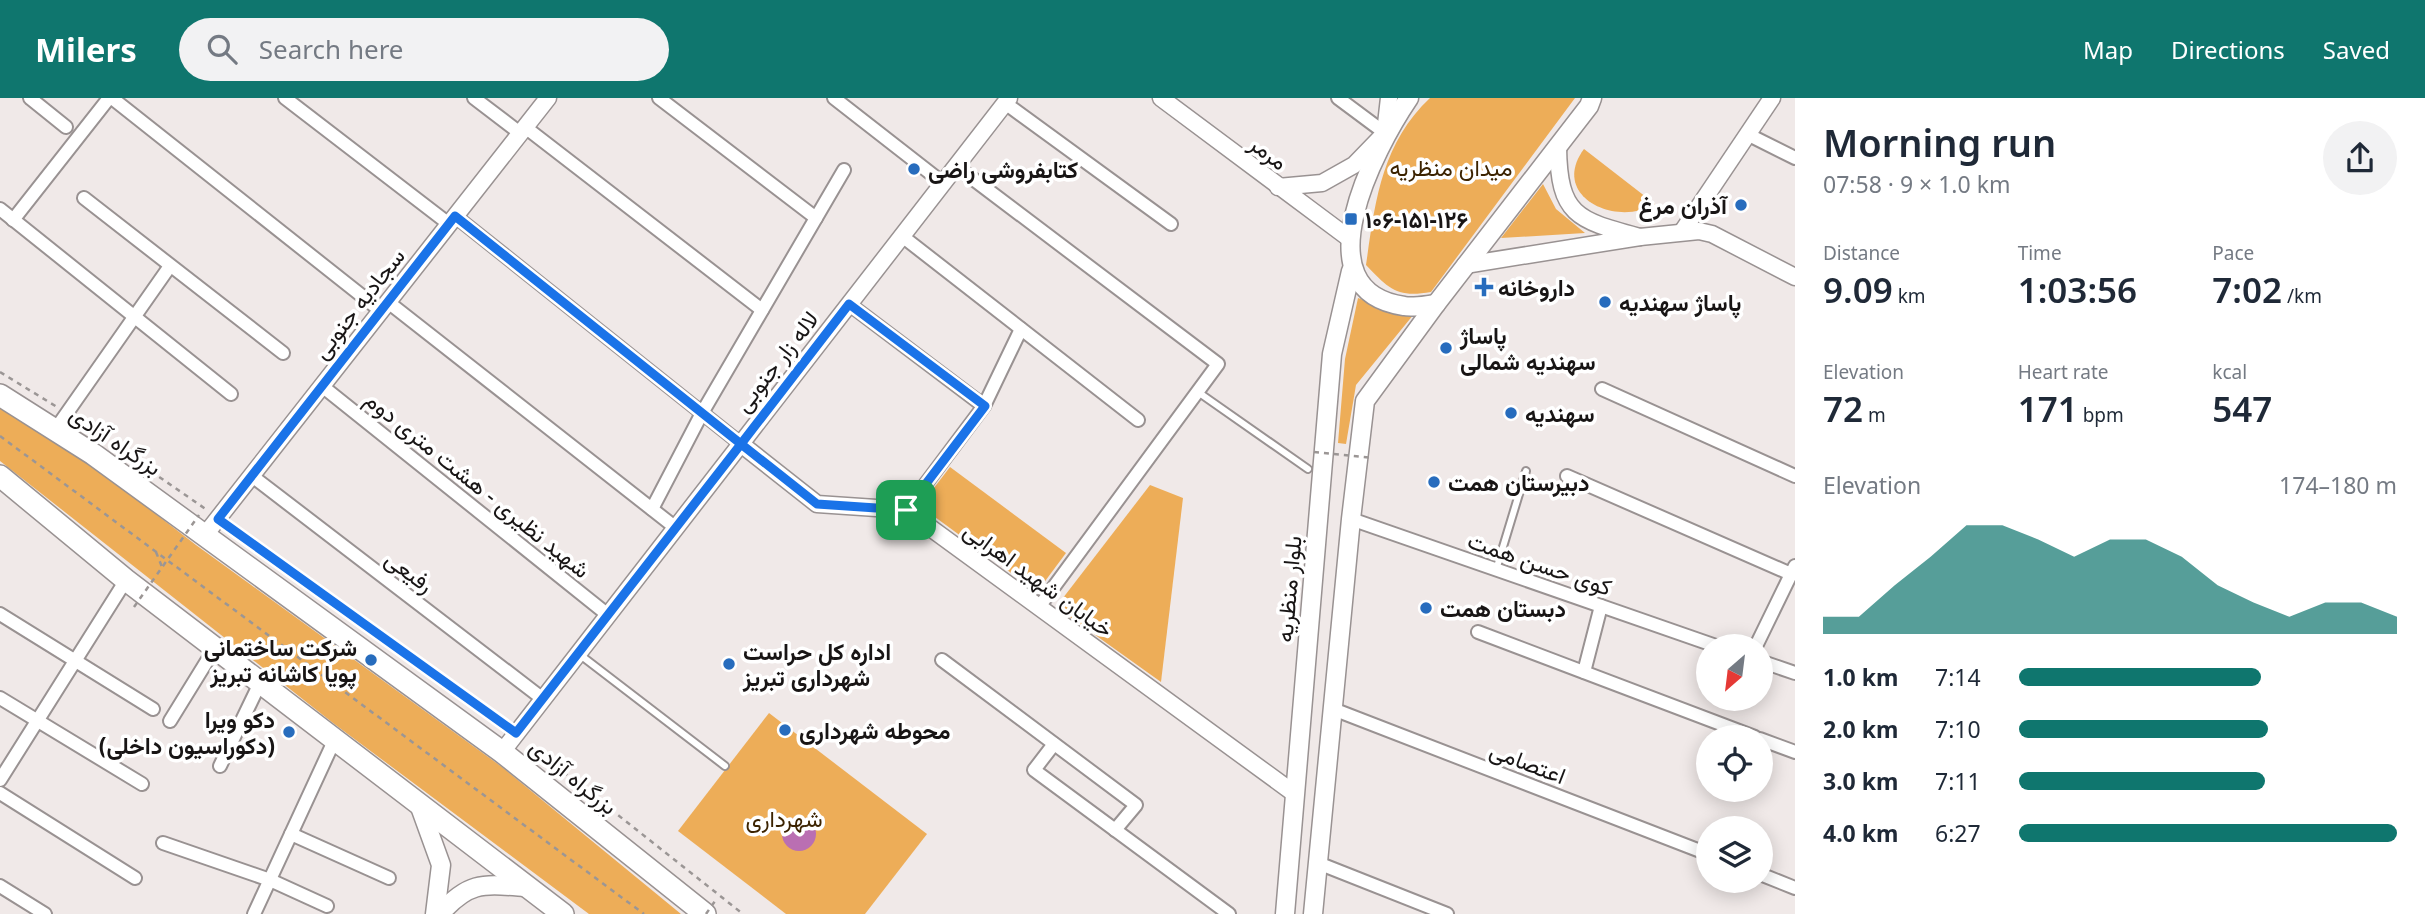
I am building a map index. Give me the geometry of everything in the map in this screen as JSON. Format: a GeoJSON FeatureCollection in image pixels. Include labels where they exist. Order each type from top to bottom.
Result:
{"type":"FeatureCollection","features":[{"type":"Feature","properties":{"kind":"highway","name":"بزرگراه آزادی"},"geometry":{"type":"LineString","coordinates":[[0,395],[61,422],[212,527],[707,911]]}},
{"type":"Feature","properties":{"kind":"highway"},"geometry":{"type":"LineString","coordinates":[[0,476],[126,580],[563,914]]}},
{"type":"Feature","properties":{"kind":"main road","name":"بلوار منظریه"},"geometry":{"type":"LineString","coordinates":[[1284,914],[1332,354],[1351,271],[1350,239],[1357,202],[1385,133],[1409,98]]}},
{"type":"Feature","properties":{"kind":"main road"},"geometry":{"type":"LineString","coordinates":[[1313,914],[1365,401],[1465,265],[1592,101]]}},
{"type":"Feature","properties":{"kind":"main road"},"geometry":{"type":"LineString","coordinates":[[1351,271],[1372,296],[1404,307],[1436,304]]}},
{"type":"Feature","properties":{"kind":"main road"},"geometry":{"type":"LineString","coordinates":[[420,807],[441,865],[438,914]]}},
{"type":"Feature","properties":{"kind":"main road"},"geometry":{"type":"LineString","coordinates":[[438,914],[468,888],[489,884],[525,887]]}},
{"type":"Feature","properties":{"kind":"street"},"geometry":{"type":"LineString","coordinates":[[30,98],[66,127]]}},
{"type":"Feature","properties":{"kind":"street"},"geometry":{"type":"LineString","coordinates":[[13,220],[111,98],[676,528]]}},
{"type":"Feature","properties":{"kind":"street"},"geometry":{"type":"LineString","coordinates":[[285,98],[452,220],[817,504],[906,510],[985,406],[1021,329]]}},
{"type":"Feature","properties":{"kind":"street"},"geometry":{"type":"LineString","coordinates":[[474,98],[523,130],[762,310]]}},
{"type":"Feature","properties":{"kind":"street","name":"سجادیه جنوبی"},"geometry":{"type":"LineString","coordinates":[[212,527],[548,98]]}},
{"type":"Feature","properties":{"kind":"street"},"geometry":{"type":"LineString","coordinates":[[659,98],[816,218]]}},
{"type":"Feature","properties":{"kind":"street"},"geometry":{"type":"LineString","coordinates":[[834,98],[943,183]]}},
{"type":"Feature","properties":{"kind":"street","name":"مرمر"},"geometry":{"type":"LineString","coordinates":[[1161,98],[1350,239]]}},
{"type":"Feature","properties":{"kind":"street"},"geometry":{"type":"LineString","coordinates":[[1338,98],[1385,133]]}},
{"type":"Feature","properties":{"kind":"street"},"geometry":{"type":"LineString","coordinates":[[1278,187],[1322,183],[1354,165],[1385,133],[1389,98]]}},
{"type":"Feature","properties":{"kind":"street"},"geometry":{"type":"LineString","coordinates":[[1682,232],[1747,134],[1766,100]]}},
{"type":"Feature","properties":{"kind":"street"},"geometry":{"type":"LineString","coordinates":[[1007,101],[1171,224]]}},
{"type":"Feature","properties":{"kind":"street","name":"لاله زار جنوبی"},"geometry":{"type":"LineString","coordinates":[[502,752],[1007,101]]}},
{"type":"Feature","properties":{"kind":"street"},"geometry":{"type":"LineString","coordinates":[[1747,134],[1795,158]]}},
{"type":"Feature","properties":{"kind":"street"},"geometry":{"type":"LineString","coordinates":[[1558,147],[1559,184],[1572,209],[1595,225],[1640,237]]}},
{"type":"Feature","properties":{"kind":"street"},"geometry":{"type":"LineString","coordinates":[[956,166],[1218,364],[1039,607]]}},
{"type":"Feature","properties":{"kind":"street"},"geometry":{"type":"LineString","coordinates":[[652,509],[702,413],[844,170]]}},
{"type":"Feature","properties":{"kind":"street"},"geometry":{"type":"LineString","coordinates":[[84,198],[283,353]]}},
{"type":"Feature","properties":{"kind":"street"},"geometry":{"type":"LineString","coordinates":[[0,209],[231,394]]}},
{"type":"Feature","properties":{"kind":"street"},"geometry":{"type":"LineString","coordinates":[[1465,265],[1682,232],[1712,234],[1795,277]]}},
{"type":"Feature","properties":{"kind":"street"},"geometry":{"type":"LineString","coordinates":[[902,236],[1138,420]]}},
{"type":"Feature","properties":{"kind":"street"},"geometry":{"type":"LineString","coordinates":[[61,422],[170,266]]}},
{"type":"Feature","properties":{"kind":"street"},"geometry":{"type":"LineString","coordinates":[[849,304],[985,406]]}},
{"type":"Feature","properties":{"kind":"street","name":"شهید نظیری - هشت متری دوم"},"geometry":{"type":"LineString","coordinates":[[322,387],[608,615]]}},
{"type":"Feature","properties":{"kind":"street"},"geometry":{"type":"LineString","coordinates":[[1602,389],[1795,476]]}},
{"type":"Feature","properties":{"kind":"street","name":"رفیعی"},"geometry":{"type":"LineString","coordinates":[[252,476],[543,699]]}},
{"type":"Feature","properties":{"kind":"street"},"geometry":{"type":"LineString","coordinates":[[1567,476],[1793,570],[1762,634]]}},
{"type":"Feature","properties":{"kind":"street","name":"خیابان شهید اهرابی"},"geometry":{"type":"LineString","coordinates":[[906,510],[1295,794]]}},
{"type":"Feature","properties":{"kind":"street","name":"کوی حسن همت"},"geometry":{"type":"LineString","coordinates":[[1351,519],[1696,639]]}},
{"type":"Feature","properties":{"kind":"street"},"geometry":{"type":"LineString","coordinates":[[0,780],[126,580]]}},
{"type":"Feature","properties":{"kind":"street"},"geometry":{"type":"LineString","coordinates":[[1584,672],[1601,606]]}},
{"type":"Feature","properties":{"kind":"street"},"geometry":{"type":"LineString","coordinates":[[0,614],[153,709]]}},
{"type":"Feature","properties":{"kind":"street"},"geometry":{"type":"LineString","coordinates":[[1478,632],[1723,725]]}},
{"type":"Feature","properties":{"kind":"street"},"geometry":{"type":"LineString","coordinates":[[170,722],[215,648]]}},
{"type":"Feature","properties":{"kind":"street"},"geometry":{"type":"LineString","coordinates":[[942,660],[1136,805],[1115,830]]}},
{"type":"Feature","properties":{"kind":"street"},"geometry":{"type":"LineString","coordinates":[[1773,665],[1795,673]]}},
{"type":"Feature","properties":{"kind":"street"},"geometry":{"type":"LineString","coordinates":[[220,766],[260,683]]}},
{"type":"Feature","properties":{"kind":"street"},"geometry":{"type":"LineString","coordinates":[[0,698],[142,784]]}},
{"type":"Feature","properties":{"kind":"street","name":"اعتصامی"},"geometry":{"type":"LineString","coordinates":[[1333,709],[1696,849]]}},
{"type":"Feature","properties":{"kind":"street"},"geometry":{"type":"LineString","coordinates":[[254,914],[334,741]]}},
{"type":"Feature","properties":{"kind":"street"},"geometry":{"type":"LineString","coordinates":[[1054,744],[1034,770],[1229,914]]}},
{"type":"Feature","properties":{"kind":"street"},"geometry":{"type":"LineString","coordinates":[[1773,744],[1795,752]]}},
{"type":"Feature","properties":{"kind":"street"},"geometry":{"type":"LineString","coordinates":[[0,793],[135,878]]}},
{"type":"Feature","properties":{"kind":"street"},"geometry":{"type":"LineString","coordinates":[[291,834],[389,878]]}},
{"type":"Feature","properties":{"kind":"street"},"geometry":{"type":"LineString","coordinates":[[163,843],[270,880],[327,906]]}},
{"type":"Feature","properties":{"kind":"street"},"geometry":{"type":"LineString","coordinates":[[1318,863],[1447,914]]}},
{"type":"Feature","properties":{"kind":"street"},"geometry":{"type":"LineString","coordinates":[[1773,879],[1795,888]]}},
{"type":"Feature","properties":{"kind":"street"},"geometry":{"type":"LineString","coordinates":[[0,886],[46,914]]}},
{"type":"Feature","properties":{"kind":"lane"},"geometry":{"type":"LineString","coordinates":[[1198,392],[1308,469]]}},
{"type":"Feature","properties":{"kind":"lane"},"geometry":{"type":"LineString","coordinates":[[1496,570],[1526,471]]}},
{"type":"Feature","properties":{"kind":"lane"},"geometry":{"type":"LineString","coordinates":[[578,653],[725,766]]}},
{"type":"Feature","properties":{"kind":"path"},"geometry":{"type":"LineString","coordinates":[[0,372],[61,422],[516,733]]}},
{"type":"Feature","properties":{"kind":"path"},"geometry":{"type":"LineString","coordinates":[[0,436],[643,914]]}},
{"type":"Feature","properties":{"kind":"path"},"geometry":{"type":"LineString","coordinates":[[1314,452],[1373,458]]}},
{"type":"Feature","properties":{"kind":"path"},"geometry":{"type":"LineString","coordinates":[[134,607],[199,515]]}},
{"type":"Feature","properties":{"kind":"path"},"geometry":{"type":"LineString","coordinates":[[156,552],[162,567]]}},
{"type":"Feature","properties":{"kind":"path"},"geometry":{"type":"LineString","coordinates":[[532,747],[743,914]]}},
{"type":"Feature","properties":{"kind":"path"},"geometry":{"type":"LineString","coordinates":[[707,911],[714,892]]}},
{"type":"Feature","properties":{"kind":"green space","name":"میدان منظریه"},"geometry":{"type":"Polygon","coordinates":[[[1430,98],[1575,98],[1431,292],[1410,294],[1394,290],[1366,265],[1377,197],[1391,155],[1414,116],[1430,98]]]}},
{"type":"Feature","properties":{"kind":"green space"},"geometry":{"type":"Polygon","coordinates":[[[1584,149],[1655,204],[1623,212],[1606,210],[1592,203],[1581,193],[1575,181],[1575,166],[1584,149]]]}},
{"type":"Feature","properties":{"kind":"green space"},"geometry":{"type":"Polygon","coordinates":[[[1543,184],[1556,209],[1585,233],[1501,238],[1543,184]]]}},
{"type":"Feature","properties":{"kind":"green space"},"geometry":{"type":"Polygon","coordinates":[[[1358,298],[1393,312],[1414,314],[1356,385],[1346,444],[1338,443],[1345,359],[1358,298]]]}},
{"type":"Feature","properties":{"kind":"green space"},"geometry":{"type":"Polygon","coordinates":[[[0,407],[91,464],[196,545],[502,767],[681,914],[589,914],[333,723],[0,461],[0,407]]]}},
{"type":"Feature","properties":{"kind":"green space"},"geometry":{"type":"Polygon","coordinates":[[[950,467],[1066,553],[1037,592],[920,506],[950,467]]]}},
{"type":"Feature","properties":{"kind":"green space"},"geometry":{"type":"Polygon","coordinates":[[[1150,485],[1183,498],[1161,682],[1056,607],[1150,485]]]}},
{"type":"Feature","properties":{"kind":"green space","name":"شهرداری"},"geometry":{"type":"Polygon","coordinates":[[[769,713],[927,834],[865,914],[786,914],[678,831],[769,713]]]}},
{"type":"Feature","properties":{"kind":"shaded area"},"geometry":{"type":"Polygon","coordinates":[[[799,817],[811,822],[816,834],[811,846],[799,851],[787,846],[782,834],[787,822],[799,817]]]}},
{"type":"Feature","properties":{"kind":"place","name":"کتابفروشی راضی"},"geometry":{"type":"Point","coordinates":[914,169]}},
{"type":"Feature","properties":{"kind":"place","name":"آذران مرغ"},"geometry":{"type":"Point","coordinates":[1741,205]}},
{"type":"Feature","properties":{"kind":"place","name":"۱۰۶-۱۵۱-۱۲۶"},"geometry":{"type":"Point","coordinates":[1351,219]}},
{"type":"Feature","properties":{"kind":"place","name":"داروخانه"},"geometry":{"type":"Point","coordinates":[1484,287]}},
{"type":"Feature","properties":{"kind":"place","name":"پاساژ سهندیه"},"geometry":{"type":"Point","coordinates":[1605,302]}},
{"type":"Feature","properties":{"kind":"place","name":"پاساژ سهندیه شمالی"},"geometry":{"type":"Point","coordinates":[1446,348]}},
{"type":"Feature","properties":{"kind":"place","name":"سهندیه"},"geometry":{"type":"Point","coordinates":[1511,413]}},
{"type":"Feature","properties":{"kind":"place","name":"دبیرستان همت"},"geometry":{"type":"Point","coordinates":[1434,482]}},
{"type":"Feature","properties":{"kind":"place","name":"دبستان همت"},"geometry":{"type":"Point","coordinates":[1426,608]}},
{"type":"Feature","properties":{"kind":"place","name":"شرکت ساختمانی پویا کاشانه تبریز"},"geometry":{"type":"Point","coordinates":[371,660]}},
{"type":"Feature","properties":{"kind":"place","name":"اداره کل حراست شهرداری تبریز"},"geometry":{"type":"Point","coordinates":[729,664]}},
{"type":"Feature","properties":{"kind":"place","name":"محوطه شهرداری"},"geometry":{"type":"Point","coordinates":[785,730]}},
{"type":"Feature","properties":{"kind":"place","name":"دکو ویرا (دکوراسیون داخلی)"},"geometry":{"type":"Point","coordinates":[289,732]}},
{"type":"Feature","properties":{"kind":"route"},"geometry":{"type":"LineString","coordinates":[[906,510],[817,504],[741,444],[516,733],[218,519],[455,216],[741,444],[849,304],[985,406],[906,510]]}}]}
